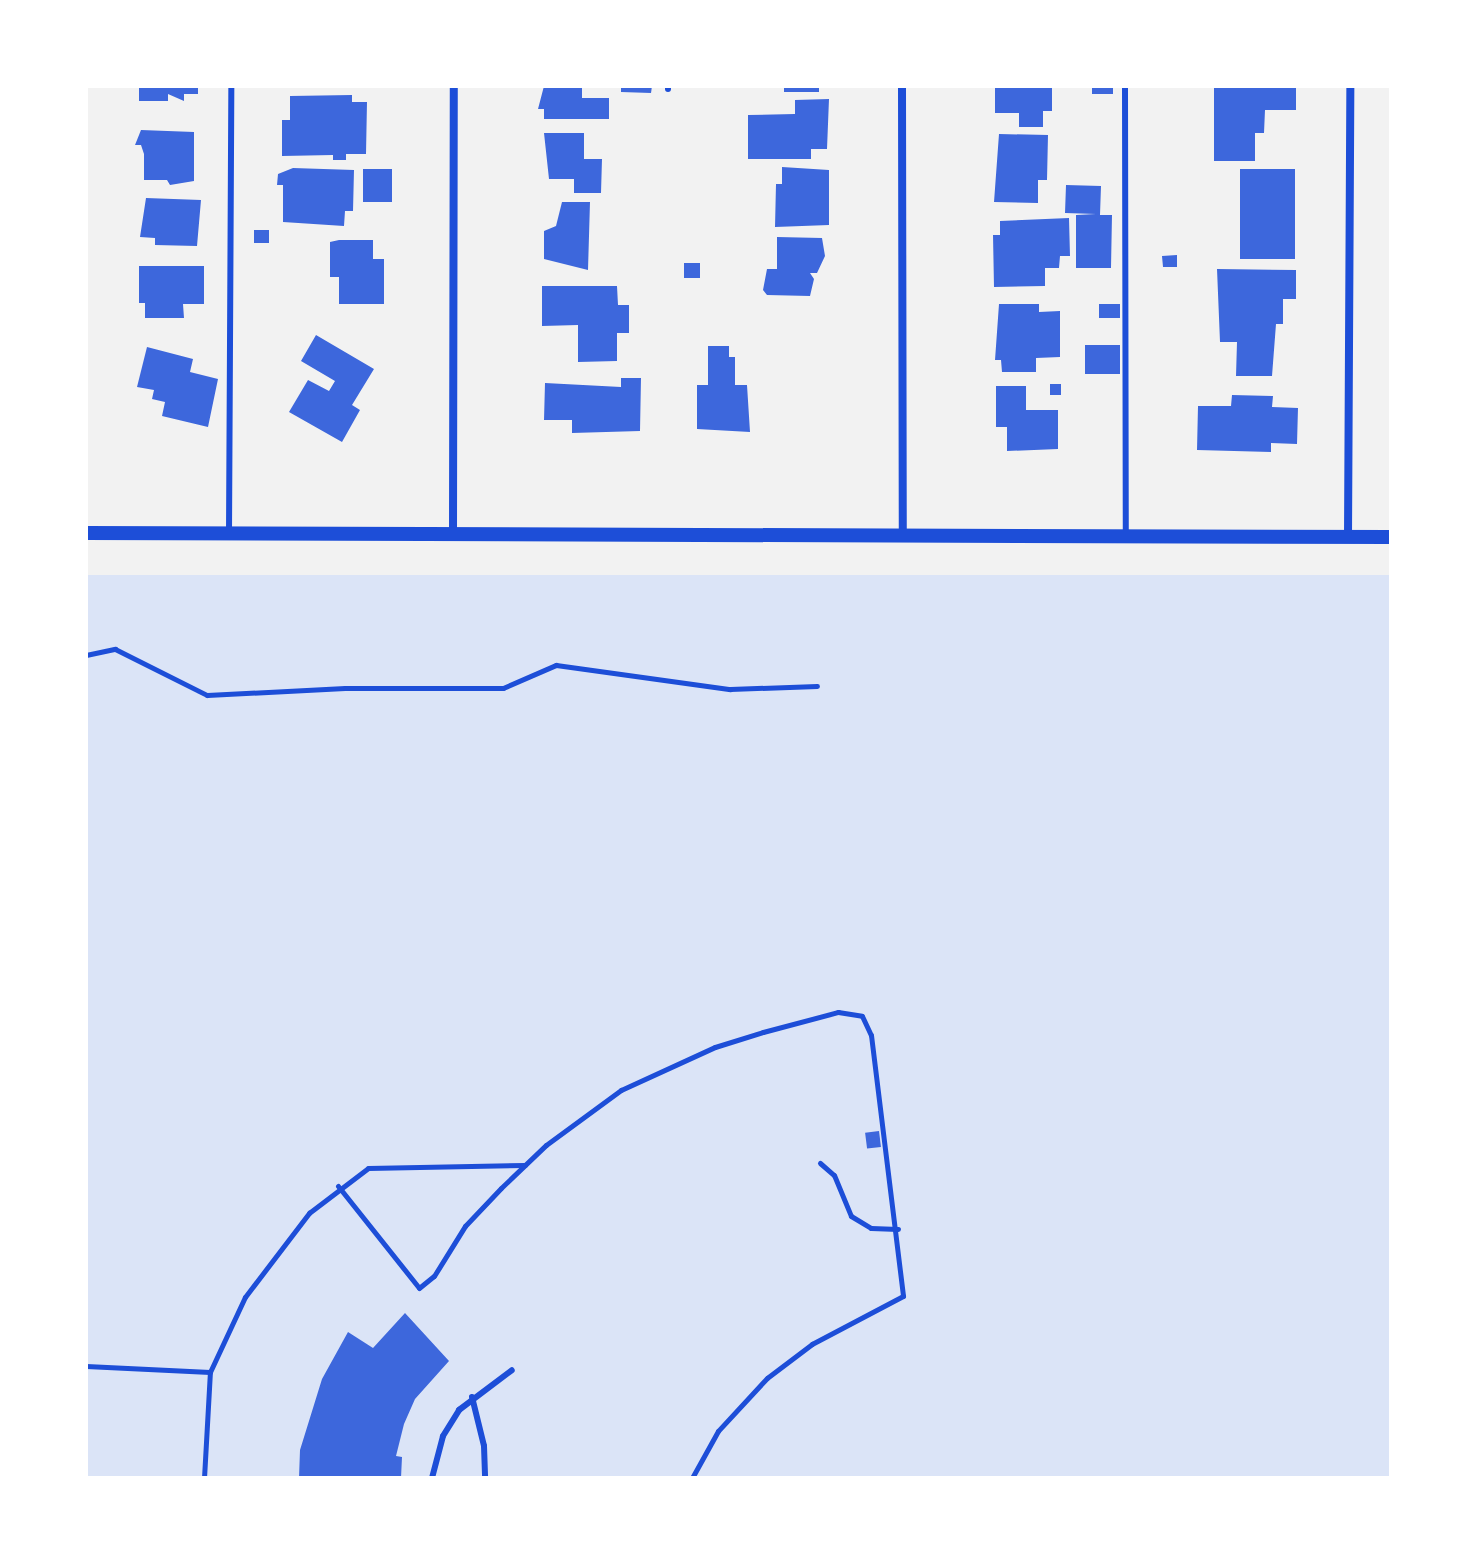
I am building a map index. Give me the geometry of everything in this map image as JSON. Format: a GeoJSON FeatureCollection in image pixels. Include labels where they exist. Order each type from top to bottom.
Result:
{"type":"FeatureCollection","features":[{"type":"Feature","properties":{"kind":"street"},"geometry":{"type":"LineString","coordinates":[[453,534],[454,86]]}},
{"type":"Feature","properties":{"kind":"street"},"geometry":{"type":"LineString","coordinates":[[902,86],[903,535]]}},
{"type":"Feature","properties":{"kind":"street"},"geometry":{"type":"LineString","coordinates":[[1348,537],[1350,86]]}},
{"type":"Feature","properties":{"kind":"street"},"geometry":{"type":"LineString","coordinates":[[86,533],[1391,537]]}},
{"type":"Feature","properties":{"kind":"lane"},"geometry":{"type":"LineString","coordinates":[[229,534],[231,86]]}},
{"type":"Feature","properties":{"kind":"lane"},"geometry":{"type":"LineString","coordinates":[[1125,86],[1126,536]]}},
{"type":"Feature","properties":{"kind":"lane"},"geometry":{"type":"LineString","coordinates":[[432,1478],[443,1436],[472,1397],[512,1370]]}},
{"type":"Feature","properties":{"kind":"lane"},"geometry":{"type":"LineString","coordinates":[[472,1397],[484,1446],[485,1478]]}},
{"type":"Feature","properties":{"kind":"path"},"geometry":{"type":"LineString","coordinates":[[86,655],[115,649],[207,695],[345,688],[503,688],[556,665],[730,689],[817,686]]}},
{"type":"Feature","properties":{"kind":"path"},"geometry":{"type":"LineString","coordinates":[[338,1186],[419,1288],[442,1266],[465,1226],[525,1165],[579,1118],[665,1067],[815,1016],[853,1012],[868,1023],[898,1229],[903,1296],[812,1344],[767,1378],[718,1431],[692,1478]]}},
{"type":"Feature","properties":{"kind":"path"},"geometry":{"type":"LineString","coordinates":[[820,1163],[834,1175],[851,1216],[871,1228],[898,1229]]}},
{"type":"Feature","properties":{"kind":"path"},"geometry":{"type":"LineString","coordinates":[[204,1478],[210,1372],[245,1297],[284,1240],[338,1186],[381,1165],[525,1165]]}},
{"type":"Feature","properties":{"kind":"path"},"geometry":{"type":"LineString","coordinates":[[86,1366],[210,1372]]}},
{"type":"Feature","properties":{"kind":"shaded area"},"geometry":{"type":"Polygon","coordinates":[[[86,575],[1391,575],[1391,1478],[86,1478],[86,575]]]}},
{"type":"Feature","properties":{"kind":"building"},"geometry":{"type":"Polygon","coordinates":[[[139,86],[198,86],[198,94],[184,94],[184,101],[168,94],[168,101],[139,101],[139,86]]]}},
{"type":"Feature","properties":{"kind":"building"},"geometry":{"type":"Polygon","coordinates":[[[544,86],[582,86],[582,98],[609,98],[609,119],[544,119],[544,109],[538,109],[544,86]]]}},
{"type":"Feature","properties":{"kind":"building"},"geometry":{"type":"Polygon","coordinates":[[[621,86],[652,86],[651,93],[621,92],[621,86]]]}},
{"type":"Feature","properties":{"kind":"building"},"geometry":{"type":"Polygon","coordinates":[[[784,86],[819,86],[819,92],[784,92],[784,86]]]}},
{"type":"Feature","properties":{"kind":"building"},"geometry":{"type":"Polygon","coordinates":[[[995,86],[1052,86],[1052,111],[1043,111],[1043,127],[1019,127],[1019,113],[995,113],[995,86]]]}},
{"type":"Feature","properties":{"kind":"building"},"geometry":{"type":"Polygon","coordinates":[[[1092,86],[1113,86],[1113,94],[1092,94],[1092,86]]]}},
{"type":"Feature","properties":{"kind":"building"},"geometry":{"type":"Polygon","coordinates":[[[1214,86],[1296,86],[1296,110],[1265,110],[1264,133],[1255,133],[1255,161],[1214,161],[1214,86]]]}},
{"type":"Feature","properties":{"kind":"building"},"geometry":{"type":"Polygon","coordinates":[[[352,95],[352,102],[367,102],[366,154],[346,154],[346,160],[333,160],[333,155],[282,156],[282,120],[290,120],[290,96],[352,95]]]}},
{"type":"Feature","properties":{"kind":"building"},"geometry":{"type":"Polygon","coordinates":[[[829,99],[827,149],[811,149],[811,159],[748,159],[748,115],[795,114],[795,100],[829,99]]]}},
{"type":"Feature","properties":{"kind":"building"},"geometry":{"type":"Polygon","coordinates":[[[141,130],[194,132],[194,181],[170,185],[167,180],[144,180],[144,154],[141,145],[135,145],[141,130]]]}},
{"type":"Feature","properties":{"kind":"building"},"geometry":{"type":"Polygon","coordinates":[[[544,133],[584,133],[584,159],[602,159],[601,193],[574,193],[574,179],[549,179],[544,133]]]}},
{"type":"Feature","properties":{"kind":"building"},"geometry":{"type":"Polygon","coordinates":[[[999,134],[1048,135],[1047,180],[1038,180],[1038,203],[994,202],[999,134]]]}},
{"type":"Feature","properties":{"kind":"building"},"geometry":{"type":"Polygon","coordinates":[[[782,167],[829,170],[829,225],[775,227],[776,184],[782,184],[782,167]]]}},
{"type":"Feature","properties":{"kind":"building"},"geometry":{"type":"Polygon","coordinates":[[[293,168],[354,170],[353,211],[345,211],[344,226],[283,222],[283,185],[277,185],[278,174],[293,168]]]}},
{"type":"Feature","properties":{"kind":"building"},"geometry":{"type":"Polygon","coordinates":[[[363,169],[392,169],[392,202],[363,202],[363,169]]]}},
{"type":"Feature","properties":{"kind":"building"},"geometry":{"type":"Polygon","coordinates":[[[1240,169],[1295,169],[1295,259],[1240,259],[1240,169]]]}},
{"type":"Feature","properties":{"kind":"building"},"geometry":{"type":"Polygon","coordinates":[[[1066,185],[1101,186],[1100,215],[1112,215],[1111,268],[1076,268],[1076,215],[1096,214],[1065,213],[1066,185]]]}},
{"type":"Feature","properties":{"kind":"building"},"geometry":{"type":"Polygon","coordinates":[[[146,198],[201,200],[197,246],[155,245],[155,238],[140,237],[146,198]]]}},
{"type":"Feature","properties":{"kind":"building"},"geometry":{"type":"Polygon","coordinates":[[[562,202],[590,202],[588,270],[544,259],[544,231],[556,226],[562,202]]]}},
{"type":"Feature","properties":{"kind":"building"},"geometry":{"type":"Polygon","coordinates":[[[1069,218],[1070,256],[1060,256],[1059,268],[1045,268],[1045,286],[994,287],[993,235],[1000,235],[1000,221],[1069,218]]]}},
{"type":"Feature","properties":{"kind":"building"},"geometry":{"type":"Polygon","coordinates":[[[254,230],[269,230],[269,243],[254,243],[254,230]]]}},
{"type":"Feature","properties":{"kind":"building"},"geometry":{"type":"Polygon","coordinates":[[[777,237],[822,238],[825,256],[817,273],[810,273],[814,279],[810,296],[767,295],[763,290],[767,269],[777,269],[777,237]]]}},
{"type":"Feature","properties":{"kind":"building"},"geometry":{"type":"Polygon","coordinates":[[[373,240],[373,259],[384,259],[384,304],[339,304],[339,277],[330,277],[330,242],[373,240]]]}},
{"type":"Feature","properties":{"kind":"building"},"geometry":{"type":"Polygon","coordinates":[[[1177,255],[1177,267],[1163,267],[1162,256],[1177,255]]]}},
{"type":"Feature","properties":{"kind":"building"},"geometry":{"type":"Polygon","coordinates":[[[684,263],[700,263],[700,278],[684,278],[684,263]]]}},
{"type":"Feature","properties":{"kind":"building"},"geometry":{"type":"Polygon","coordinates":[[[139,266],[204,266],[204,304],[183,304],[184,318],[145,318],[145,303],[139,303],[139,266]]]}},
{"type":"Feature","properties":{"kind":"building"},"geometry":{"type":"Polygon","coordinates":[[[1217,269],[1296,270],[1296,299],[1283,299],[1283,324],[1276,324],[1272,376],[1236,376],[1237,342],[1220,342],[1217,269]]]}},
{"type":"Feature","properties":{"kind":"building"},"geometry":{"type":"Polygon","coordinates":[[[542,286],[617,286],[618,305],[629,305],[629,333],[617,333],[617,361],[578,362],[578,325],[542,326],[542,286]]]}},
{"type":"Feature","properties":{"kind":"building"},"geometry":{"type":"Polygon","coordinates":[[[999,304],[1039,304],[1039,312],[1060,311],[1060,357],[1036,358],[1036,372],[1002,372],[1001,360],[995,360],[999,304]]]}},
{"type":"Feature","properties":{"kind":"building"},"geometry":{"type":"Polygon","coordinates":[[[1099,304],[1120,304],[1120,318],[1099,318],[1099,304]]]}},
{"type":"Feature","properties":{"kind":"building"},"geometry":{"type":"Polygon","coordinates":[[[316,335],[374,369],[352,405],[360,410],[342,442],[289,412],[308,380],[329,391],[335,381],[301,361],[316,335]]]}},
{"type":"Feature","properties":{"kind":"building"},"geometry":{"type":"Polygon","coordinates":[[[1085,345],[1120,345],[1120,374],[1085,374],[1085,345]]]}},
{"type":"Feature","properties":{"kind":"building"},"geometry":{"type":"Polygon","coordinates":[[[708,346],[729,346],[729,357],[735,357],[735,385],[747,385],[750,432],[697,429],[697,385],[708,385],[708,346]]]}},
{"type":"Feature","properties":{"kind":"building"},"geometry":{"type":"Polygon","coordinates":[[[147,347],[193,359],[190,372],[218,379],[208,427],[162,416],[165,402],[152,399],[154,390],[137,387],[147,347]]]}},
{"type":"Feature","properties":{"kind":"building"},"geometry":{"type":"Polygon","coordinates":[[[621,378],[641,378],[640,431],[572,433],[572,420],[544,420],[545,383],[621,387],[621,378]]]}},
{"type":"Feature","properties":{"kind":"building"},"geometry":{"type":"Polygon","coordinates":[[[1050,384],[1061,384],[1061,395],[1050,395],[1050,384]]]}},
{"type":"Feature","properties":{"kind":"building"},"geometry":{"type":"Polygon","coordinates":[[[996,386],[1026,386],[1026,410],[1058,410],[1058,449],[1007,451],[1007,427],[996,427],[996,386]]]}},
{"type":"Feature","properties":{"kind":"building"},"geometry":{"type":"Polygon","coordinates":[[[1232,395],[1273,396],[1272,407],[1298,408],[1297,444],[1271,443],[1271,452],[1197,450],[1198,406],[1231,406],[1232,395]]]}},
{"type":"Feature","properties":{"kind":"building"},"geometry":{"type":"Polygon","coordinates":[[[879,1131],[881,1147],[867,1149],[865,1133],[879,1131]]]}},
{"type":"Feature","properties":{"kind":"building"},"geometry":{"type":"Polygon","coordinates":[[[405,1313],[449,1361],[415,1399],[404,1424],[396,1456],[402,1457],[401,1478],[299,1478],[300,1450],[322,1379],[348,1332],[373,1348],[405,1313]]]}}]}
